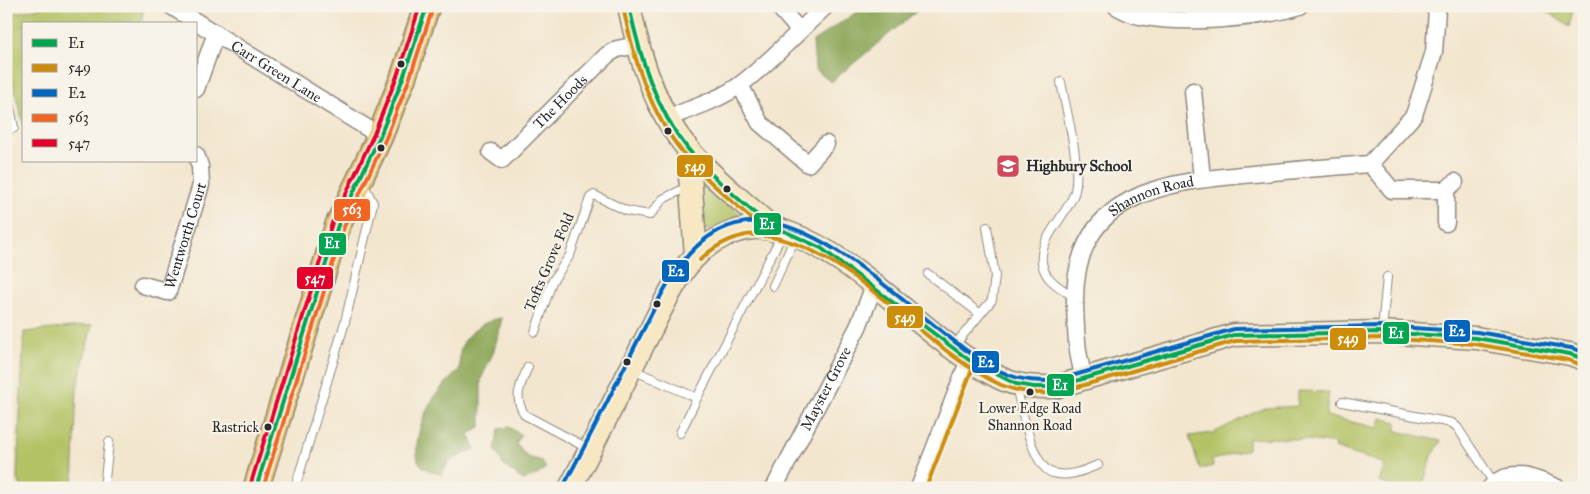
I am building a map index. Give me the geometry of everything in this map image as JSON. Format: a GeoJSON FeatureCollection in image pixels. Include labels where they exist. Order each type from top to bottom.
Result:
{"type":"FeatureCollection","features":[{"type":"Feature","properties":{"kind":"main road"},"geometry":{"type":"LineString","coordinates":[[256,488],[338,225],[380,136],[403,78],[427,6]]}},
{"type":"Feature","properties":{"kind":"street","name":"Carr Green Lane"},"geometry":{"type":"LineString","coordinates":[[172,6],[380,136]]}},
{"type":"Feature","properties":{"kind":"street"},"geometry":{"type":"LineString","coordinates":[[629,6],[637,45],[668,118],[688,149],[785,233]]}},
{"type":"Feature","properties":{"kind":"street"},"geometry":{"type":"LineString","coordinates":[[778,6],[798,30]]}},
{"type":"Feature","properties":{"kind":"street"},"geometry":{"type":"LineString","coordinates":[[668,118],[711,100],[740,85],[776,55],[798,30],[826,6]]}},
{"type":"Feature","properties":{"kind":"street"},"geometry":{"type":"LineString","coordinates":[[1116,6],[1139,16],[1184,20],[1264,15],[1300,6]]}},
{"type":"Feature","properties":{"kind":"street"},"geometry":{"type":"LineString","coordinates":[[1432,6],[1437,10],[1434,52],[1414,115],[1370,164],[1392,190],[1450,186],[1446,223]]}},
{"type":"Feature","properties":{"kind":"street"},"geometry":{"type":"LineString","coordinates":[[198,83],[216,33]]}},
{"type":"Feature","properties":{"kind":"street","name":"The Hoods"},"geometry":{"type":"LineString","coordinates":[[491,152],[502,160],[607,55],[617,49],[637,45]]}},
{"type":"Feature","properties":{"kind":"street"},"geometry":{"type":"LineString","coordinates":[[740,85],[760,124],[808,164],[826,144]]}},
{"type":"Feature","properties":{"kind":"street"},"geometry":{"type":"LineString","coordinates":[[1193,90],[1202,178]]}},
{"type":"Feature","properties":{"kind":"street"},"geometry":{"type":"LineString","coordinates":[[688,149],[696,256]]}},
{"type":"Feature","properties":{"kind":"street","name":"Wentworth Court"},"geometry":{"type":"LineString","coordinates":[[143,285],[168,292],[201,185],[198,160]]}},
{"type":"Feature","properties":{"kind":"street","name":"Shannon Road"},"geometry":{"type":"LineString","coordinates":[[1085,379],[1081,370],[1076,332],[1075,298],[1081,258],[1095,229],[1112,212],[1130,199],[1160,186],[1202,178],[1370,164]]}},
{"type":"Feature","properties":{"kind":"street"},"geometry":{"type":"LineString","coordinates":[[570,488],[685,268],[713,240],[744,229],[785,233],[822,248],[874,286],[960,354],[1016,384],[1034,387],[1055,387],[1234,335],[1381,332],[1476,338],[1570,354],[1584,359]]}},
{"type":"Feature","properties":{"kind":"street","name":"Mayster Grove"},"geometry":{"type":"LineString","coordinates":[[774,488],[858,326],[874,286]]}},
{"type":"Feature","properties":{"kind":"street"},"geometry":{"type":"LineString","coordinates":[[919,488],[960,354]]}},
{"type":"Feature","properties":{"kind":"street"},"geometry":{"type":"LineString","coordinates":[[1492,485],[1506,476],[1515,476],[1527,477],[1558,488]]}},
{"type":"Feature","properties":{"kind":"lane"},"geometry":{"type":"LineString","coordinates":[[1061,82],[1076,170],[1075,192],[1047,238],[1042,260],[1048,277],[1075,298]]}},
{"type":"Feature","properties":{"kind":"lane"},"geometry":{"type":"LineString","coordinates":[[6,86],[14,128],[6,130]]}},
{"type":"Feature","properties":{"kind":"lane"},"geometry":{"type":"LineString","coordinates":[[295,488],[345,322],[373,203],[361,178]]}},
{"type":"Feature","properties":{"kind":"lane","name":"Tofts Grove Fold"},"geometry":{"type":"LineString","coordinates":[[535,332],[552,282],[570,255],[590,198],[594,195],[627,211],[650,215],[663,199],[690,185]]}},
{"type":"Feature","properties":{"kind":"lane"},"geometry":{"type":"LineString","coordinates":[[960,354],[979,313],[992,300],[994,276],[987,227]]}},
{"type":"Feature","properties":{"kind":"lane"},"geometry":{"type":"LineString","coordinates":[[773,286],[785,233]]}},
{"type":"Feature","properties":{"kind":"lane"},"geometry":{"type":"LineString","coordinates":[[680,433],[696,398],[785,233]]}},
{"type":"Feature","properties":{"kind":"lane"},"geometry":{"type":"LineString","coordinates":[[928,274],[979,313]]}},
{"type":"Feature","properties":{"kind":"lane"},"geometry":{"type":"LineString","coordinates":[[1381,332],[1387,277]]}},
{"type":"Feature","properties":{"kind":"lane"},"geometry":{"type":"LineString","coordinates":[[528,367],[517,392],[519,407],[525,415],[590,450]]}},
{"type":"Feature","properties":{"kind":"lane"},"geometry":{"type":"LineString","coordinates":[[631,369],[696,398]]}},
{"type":"Feature","properties":{"kind":"lane"},"geometry":{"type":"LineString","coordinates":[[1016,384],[1033,447],[1046,469],[1052,473],[1070,474],[1098,465]]}},
{"type":"Feature","properties":{"kind":"lane"},"geometry":{"type":"LineString","coordinates":[[1342,402],[1452,423],[1457,427],[1492,485]]}},
{"type":"Feature","properties":{"kind":"lane"},"geometry":{"type":"LineString","coordinates":[[104,488],[109,442]]}},
{"type":"Feature","properties":{"kind":"green space"},"geometry":{"type":"Polygon","coordinates":[[[47,6],[144,6],[141,22],[22,22],[22,119],[6,57],[6,15],[47,6]]]}},
{"type":"Feature","properties":{"kind":"green space"},"geometry":{"type":"Polygon","coordinates":[[[866,6],[923,6],[831,82],[815,69],[813,41],[866,6]]]}},
{"type":"Feature","properties":{"kind":"green space"},"geometry":{"type":"Polygon","coordinates":[[[1540,6],[1574,6],[1569,27],[1540,6]]]}},
{"type":"Feature","properties":{"kind":"green space"},"geometry":{"type":"Polygon","coordinates":[[[702,180],[740,214],[741,220],[704,231],[699,181],[702,180]]]}},
{"type":"Feature","properties":{"kind":"green space"},"geometry":{"type":"Polygon","coordinates":[[[502,318],[494,351],[481,379],[481,426],[469,434],[475,449],[449,461],[441,475],[427,470],[419,461],[417,442],[427,410],[439,391],[460,369],[460,350],[467,337],[484,324],[502,318]]]}},
{"type":"Feature","properties":{"kind":"green space"},"geometry":{"type":"Polygon","coordinates":[[[92,325],[77,388],[73,488],[22,488],[17,478],[24,332],[92,325]]]}},
{"type":"Feature","properties":{"kind":"green space"},"geometry":{"type":"Polygon","coordinates":[[[1298,391],[1329,392],[1326,416],[1378,428],[1381,418],[1397,422],[1396,431],[1441,441],[1432,456],[1422,488],[1396,488],[1379,482],[1385,464],[1335,448],[1336,444],[1303,440],[1248,439],[1248,449],[1212,460],[1213,466],[1200,469],[1189,436],[1213,433],[1264,408],[1298,406],[1298,391]]]}},
{"type":"Feature","properties":{"kind":"green space"},"geometry":{"type":"Polygon","coordinates":[[[509,427],[521,435],[516,444],[527,457],[540,460],[546,468],[539,474],[523,480],[504,466],[495,449],[499,429],[509,427]]]}},
{"type":"Feature","properties":{"kind":"transit line","name":"547"},"geometry":{"type":"LineString","coordinates":[[250,486],[332,223],[374,134],[397,76],[420,6]]}},
{"type":"Feature","properties":{"kind":"transit line","name":"E1"},"geometry":{"type":"LineString","coordinates":[[256,488],[338,225],[380,136],[403,78],[427,6]]}},
{"type":"Feature","properties":{"kind":"transit line","name":"E1"},"geometry":{"type":"LineString","coordinates":[[629,6],[644,63],[666,117],[688,149],[708,171],[774,230],[784,231],[821,248],[969,360],[1016,384],[1034,387],[1055,387],[1234,335],[1381,332],[1476,338],[1570,354],[1584,359]]}},
{"type":"Feature","properties":{"kind":"transit line","name":"549"},"geometry":{"type":"LineString","coordinates":[[623,7],[632,46],[644,84],[661,121],[684,154],[704,176],[770,235]]}},
{"type":"Feature","properties":{"kind":"transit line","name":"563"},"geometry":{"type":"LineString","coordinates":[[263,488],[344,227],[386,138],[409,80],[433,8]]}},
{"type":"Feature","properties":{"kind":"transit line","name":"E2"},"geometry":{"type":"LineString","coordinates":[[564,485],[658,301],[681,264],[719,230],[761,222],[804,233],[848,258],[973,355],[1009,375],[1026,380],[1054,381],[1234,329],[1381,326],[1477,332],[1571,348],[1584,352]]}},
{"type":"Feature","properties":{"kind":"transit line","name":"549"},"geometry":{"type":"LineString","coordinates":[[700,260],[721,244],[748,234],[797,244],[827,259],[857,278],[943,348],[972,369],[1001,385],[1029,392],[1057,393],[1235,341],[1381,338],[1475,344],[1568,360],[1582,365]]}},
{"type":"Feature","properties":{"kind":"transit line","name":"549"},"geometry":{"type":"LineString","coordinates":[[926,488],[975,362]]}},
{"type":"Feature","properties":{"kind":"place","name":"Highbury School"},"geometry":{"type":"Point","coordinates":[1008,166]}},
{"type":"Feature","properties":{"kind":"place","name":"Lower Edge Road Shannon Road"},"geometry":{"type":"Point","coordinates":[1030,392]}},
{"type":"Feature","properties":{"kind":"place","name":"Rastrick"},"geometry":{"type":"Point","coordinates":[268,427]}}]}
